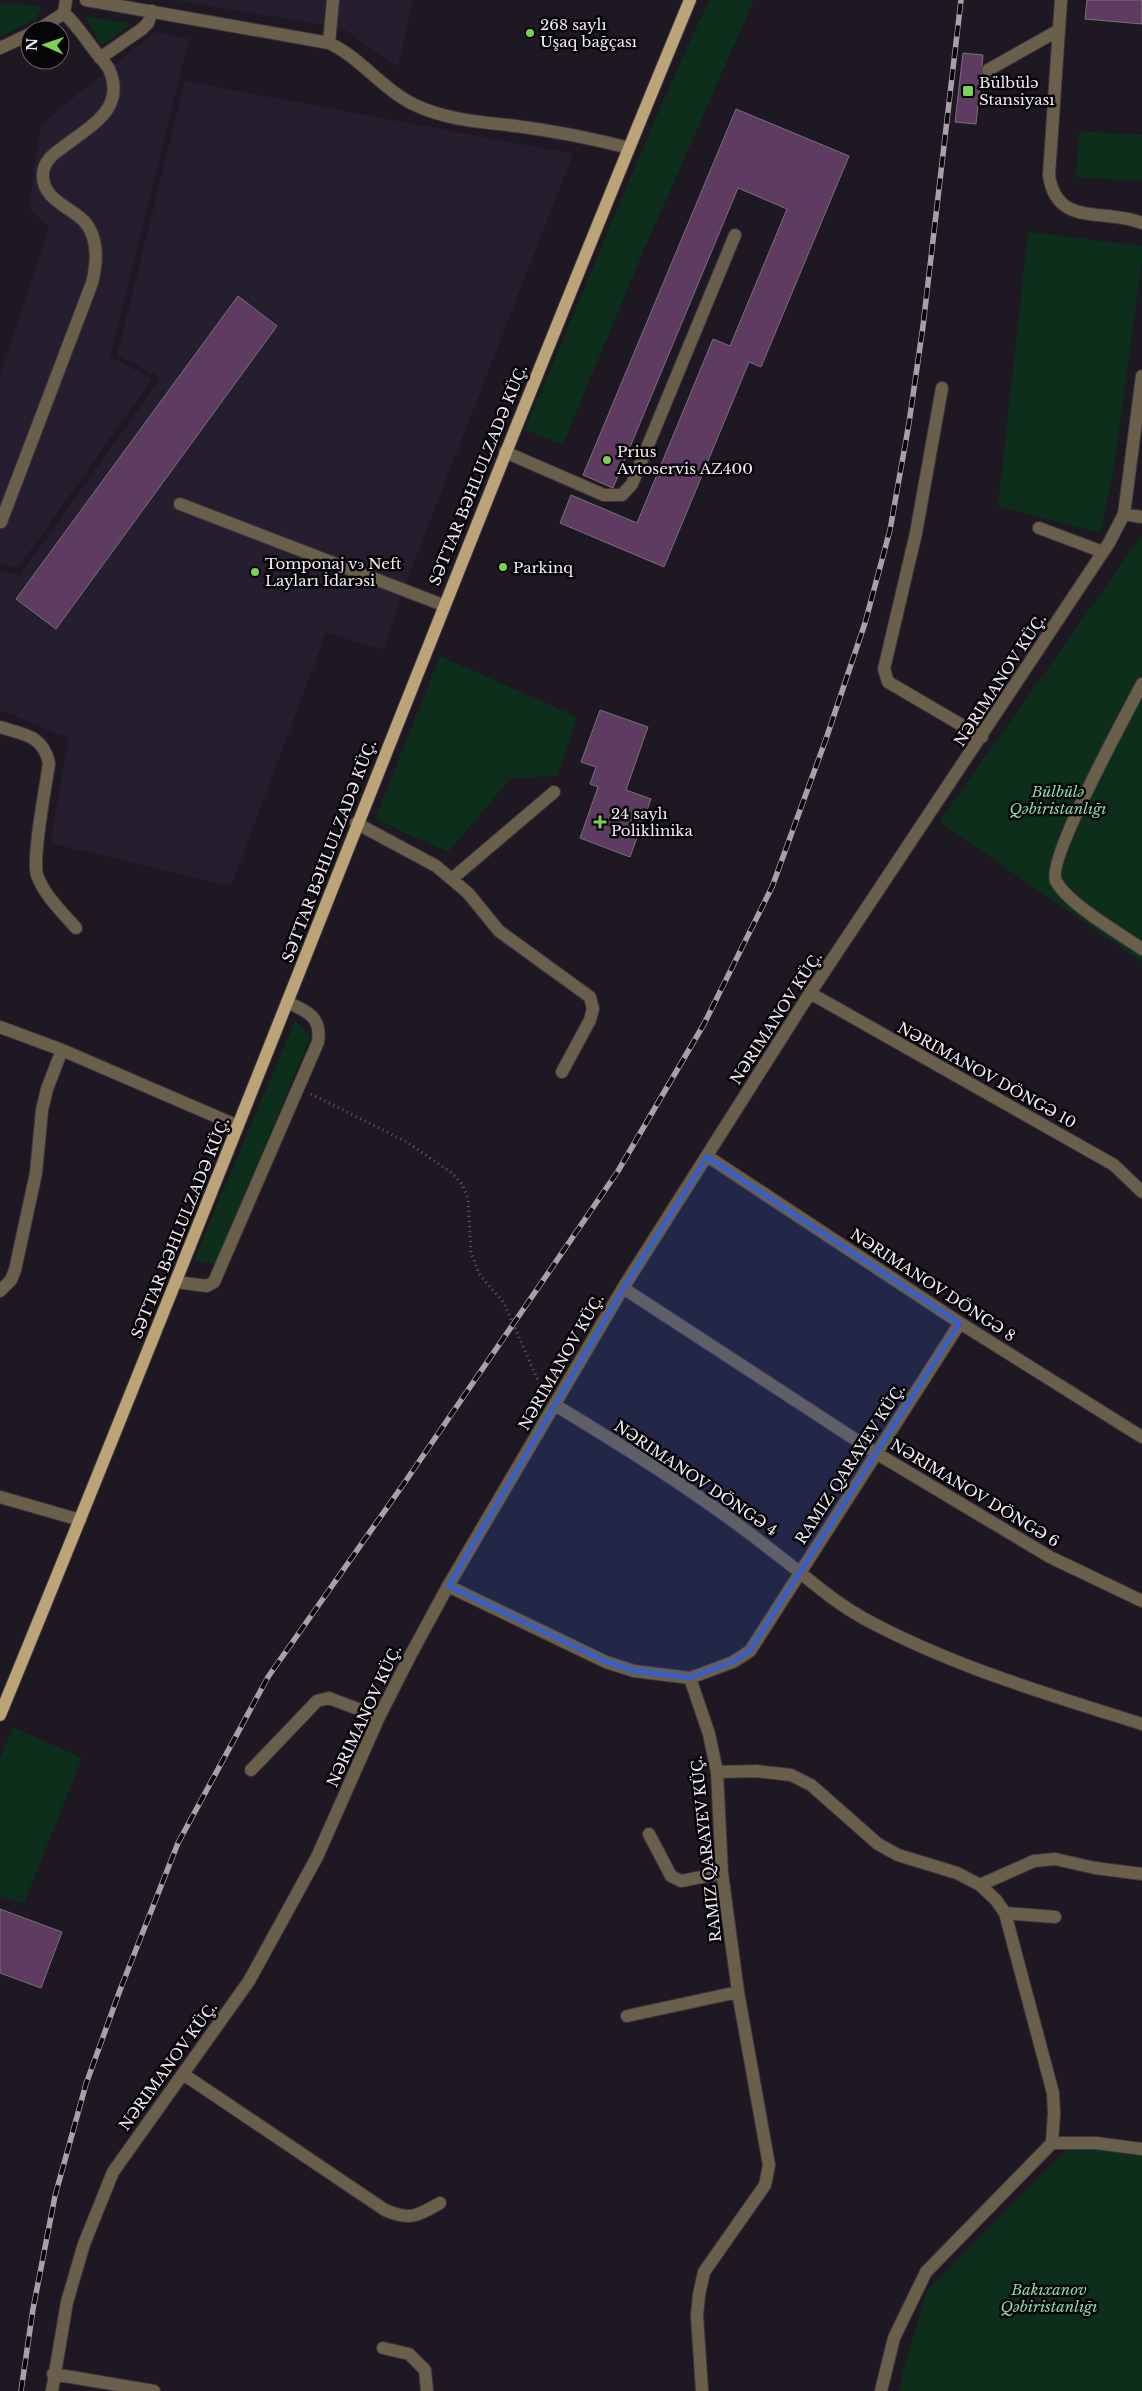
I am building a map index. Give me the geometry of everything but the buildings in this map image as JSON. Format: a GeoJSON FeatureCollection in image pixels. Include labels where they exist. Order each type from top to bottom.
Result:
{"type":"FeatureCollection","features":[{"type":"Feature","properties":{"kind":"main road","name":"SƏTTAR BƏHLULZADƏ KÜÇ."},"geometry":{"type":"LineString","coordinates":[[0,1715],[176,1282],[443,605],[690,0]]}},
{"type":"Feature","properties":{"kind":"street"},"geometry":{"type":"LineString","coordinates":[[86,0],[328,42],[347,52],[401,97],[436,113],[583,136],[628,148]]}},
{"type":"Feature","properties":{"kind":"street"},"geometry":{"type":"LineString","coordinates":[[328,42],[333,0]]}},
{"type":"Feature","properties":{"kind":"street"},"geometry":{"type":"LineString","coordinates":[[1062,0],[1049,175],[1051,190],[1060,203],[1071,211],[1142,223]]}},
{"type":"Feature","properties":{"kind":"street"},"geometry":{"type":"LineString","coordinates":[[1,522],[92,283],[96,266],[95,245],[84,222],[56,201],[46,187],[43,174],[50,157],[106,113],[112,103],[114,94],[109,69],[74,23],[65,6],[49,20]]}},
{"type":"Feature","properties":{"kind":"street"},"geometry":{"type":"LineString","coordinates":[[100,58],[142,29],[148,23],[152,11]]}},
{"type":"Feature","properties":{"kind":"street"},"geometry":{"type":"LineString","coordinates":[[988,70],[1059,30]]}},
{"type":"Feature","properties":{"kind":"street"},"geometry":{"type":"LineString","coordinates":[[0,48],[20,39]]}},
{"type":"Feature","properties":{"kind":"street"},"geometry":{"type":"LineString","coordinates":[[505,452],[604,496],[622,495],[632,484],[735,235]]}},
{"type":"Feature","properties":{"kind":"street","name":"NƏRIMANOV KÜÇ."},"geometry":{"type":"LineString","coordinates":[[52,2391],[67,2302],[84,2244],[102,2197],[125,2154],[249,1981],[317,1857],[379,1717],[448,1586],[555,1406],[622,1288],[810,994],[1103,552],[1124,514],[1142,376]]}},
{"type":"Feature","properties":{"kind":"street"},"geometry":{"type":"LineString","coordinates":[[942,388],[916,533],[884,670],[888,682],[982,737]]}},
{"type":"Feature","properties":{"kind":"street"},"geometry":{"type":"LineString","coordinates":[[180,504],[443,605]]}},
{"type":"Feature","properties":{"kind":"street"},"geometry":{"type":"LineString","coordinates":[[1124,514],[1142,517]]}},
{"type":"Feature","properties":{"kind":"street"},"geometry":{"type":"LineString","coordinates":[[1039,528],[1103,552]]}},
{"type":"Feature","properties":{"kind":"street"},"geometry":{"type":"LineString","coordinates":[[1142,684],[1093,778],[1058,858],[1055,878],[1063,894],[1142,950]]}},
{"type":"Feature","properties":{"kind":"street"},"geometry":{"type":"LineString","coordinates":[[0,727],[35,738],[46,749],[49,763],[36,856],[37,873],[45,890],[76,928]]}},
{"type":"Feature","properties":{"kind":"street"},"geometry":{"type":"LineString","coordinates":[[453,878],[554,792]]}},
{"type":"Feature","properties":{"kind":"street"},"geometry":{"type":"LineString","coordinates":[[356,823],[436,866],[453,878],[499,931],[590,997],[593,1009],[590,1020],[562,1072]]}},
{"type":"Feature","properties":{"kind":"street","name":"NƏRIMANOV DÖNGƏ 10"},"geometry":{"type":"LineString","coordinates":[[810,994],[1114,1165],[1142,1192]]}},
{"type":"Feature","properties":{"kind":"street"},"geometry":{"type":"LineString","coordinates":[[176,1282],[207,1286],[214,1282],[318,1042],[320,1030],[315,1019],[306,1010],[287,1002]]}},
{"type":"Feature","properties":{"kind":"street"},"geometry":{"type":"LineString","coordinates":[[0,1027],[62,1050],[238,1126]]}},
{"type":"Feature","properties":{"kind":"street"},"geometry":{"type":"LineString","coordinates":[[0,1291],[11,1280],[15,1270],[36,1173],[42,1110],[47,1089],[62,1050]]}},
{"type":"Feature","properties":{"kind":"street","name":"NƏRIMANOV DÖNGƏ 8"},"geometry":{"type":"LineString","coordinates":[[707,1156],[960,1323],[1142,1437]]}},
{"type":"Feature","properties":{"kind":"street","name":"NƏRIMANOV DÖNGƏ 6"},"geometry":{"type":"LineString","coordinates":[[622,1288],[876,1453],[1050,1557],[1142,1601]]}},
{"type":"Feature","properties":{"kind":"street","name":"RAMIZ QARAYEV KÜÇ."},"geometry":{"type":"LineString","coordinates":[[702,2391],[698,2316],[699,2295],[704,2272],[765,2185],[769,2165],[738,1992],[722,1873],[717,1772],[709,1734],[690,1678],[733,1662],[750,1651],[960,1323]]}},
{"type":"Feature","properties":{"kind":"street","name":"NƏRIMANOV DÖNGƏ 4"},"geometry":{"type":"LineString","coordinates":[[555,1406],[637,1454],[776,1553],[821,1592],[863,1618],[943,1657],[1009,1682],[1142,1724]]}},
{"type":"Feature","properties":{"kind":"street"},"geometry":{"type":"LineString","coordinates":[[0,1496],[80,1520]]}},
{"type":"Feature","properties":{"kind":"street"},"geometry":{"type":"LineString","coordinates":[[448,1586],[606,1662],[634,1671],[690,1678]]}},
{"type":"Feature","properties":{"kind":"street"},"geometry":{"type":"LineString","coordinates":[[251,1770],[317,1700],[329,1698],[379,1717]]}},
{"type":"Feature","properties":{"kind":"street"},"geometry":{"type":"LineString","coordinates":[[717,1772],[756,1771],[790,1775],[811,1785],[878,1844],[898,1855],[957,1873],[980,1884],[1005,1913],[1053,2093],[1052,2143],[926,2272],[894,2338],[881,2391]]}},
{"type":"Feature","properties":{"kind":"street"},"geometry":{"type":"LineString","coordinates":[[649,1834],[671,1876],[681,1881],[722,1873]]}},
{"type":"Feature","properties":{"kind":"street"},"geometry":{"type":"LineString","coordinates":[[980,1884],[1034,1861],[1055,1859],[1095,1868],[1142,1874]]}},
{"type":"Feature","properties":{"kind":"street"},"geometry":{"type":"LineString","coordinates":[[1005,1913],[1055,1917]]}},
{"type":"Feature","properties":{"kind":"street"},"geometry":{"type":"LineString","coordinates":[[627,2016],[738,1992]]}},
{"type":"Feature","properties":{"kind":"street"},"geometry":{"type":"LineString","coordinates":[[182,2074],[385,2210],[402,2217],[419,2215],[440,2203]]}},
{"type":"Feature","properties":{"kind":"street"},"geometry":{"type":"LineString","coordinates":[[1052,2143],[1096,2144],[1142,2149]]}},
{"type":"Feature","properties":{"kind":"street"},"geometry":{"type":"LineString","coordinates":[[383,2348],[409,2354],[424,2370],[427,2391]]}},
{"type":"Feature","properties":{"kind":"street"},"geometry":{"type":"LineString","coordinates":[[54,2374],[154,2391]]}},
{"type":"Feature","properties":{"kind":"path"},"geometry":{"type":"LineString","coordinates":[[298,1088],[405,1141],[452,1173],[462,1184],[468,1198],[471,1252],[479,1274],[504,1304],[541,1389],[555,1406]]}},
{"type":"Feature","properties":{"kind":"highlighted area"},"geometry":{"type":"Polygon","coordinates":[[[707,1156],[960,1323],[750,1651],[733,1662],[690,1678],[634,1671],[606,1662],[448,1586],[623,1288],[707,1156]]]}},
{"type":"Feature","properties":{"kind":"shaded area"},"geometry":{"type":"Polygon","coordinates":[[[174,0],[413,0],[398,67],[342,28],[174,0]]]}},
{"type":"Feature","properties":{"kind":"shaded area"},"geometry":{"type":"Polygon","coordinates":[[[155,32],[189,39],[110,357],[152,379],[18,568],[0,563],[0,378],[49,227],[29,208],[41,124],[155,32]]]}},
{"type":"Feature","properties":{"kind":"shaded area","name":"Tomponaj vэ Neft Layları İdarəsi"},"geometry":{"type":"Polygon","coordinates":[[[185,81],[573,154],[403,590],[384,650],[326,633],[231,886],[50,843],[69,738],[0,710],[0,570],[20,575],[161,378],[117,355],[185,81]]]}},
{"type":"Feature","properties":{"kind":"green space"},"geometry":{"type":"Polygon","coordinates":[[[709,0],[754,0],[643,252],[563,444],[525,430],[656,117],[709,0]]]}},
{"type":"Feature","properties":{"kind":"green space"},"geometry":{"type":"Polygon","coordinates":[[[10,3],[42,7],[36,19],[20,20],[20,27],[0,36],[0,5],[10,3]]]}},
{"type":"Feature","properties":{"kind":"green space"},"geometry":{"type":"Polygon","coordinates":[[[85,16],[131,24],[101,46],[85,16]]]}},
{"type":"Feature","properties":{"kind":"green space"},"geometry":{"type":"Polygon","coordinates":[[[1079,131],[1142,135],[1142,181],[1076,177],[1079,131]]]}},
{"type":"Feature","properties":{"kind":"green space"},"geometry":{"type":"Polygon","coordinates":[[[1028,232],[1142,246],[1142,261],[1113,475],[1100,533],[998,506],[1028,232]]]}},
{"type":"Feature","properties":{"kind":"green space","name":"Bülbülə Qəbiristanlığı"},"geometry":{"type":"Polygon","coordinates":[[[1142,535],[1142,962],[939,822],[1142,535]]]}},
{"type":"Feature","properties":{"kind":"green space"},"geometry":{"type":"Polygon","coordinates":[[[440,656],[577,717],[557,776],[511,778],[448,852],[375,819],[440,656]]]}},
{"type":"Feature","properties":{"kind":"green space"},"geometry":{"type":"Polygon","coordinates":[[[295,1021],[311,1036],[215,1264],[194,1260],[295,1021]]]}},
{"type":"Feature","properties":{"kind":"green space"},"geometry":{"type":"Polygon","coordinates":[[[13,1727],[82,1758],[24,1903],[0,1896],[0,1759],[13,1727]]]}},
{"type":"Feature","properties":{"kind":"green space","name":"Bakıxanov Qəbiristanlığı"},"geometry":{"type":"Polygon","coordinates":[[[1110,2147],[1142,2154],[1142,2391],[900,2391],[901,2379],[927,2290],[1066,2150],[1110,2147]]]}},
{"type":"Feature","properties":{"kind":"railway"},"geometry":{"type":"LineString","coordinates":[[21,2391],[33,2309],[55,2196],[86,2084],[120,1990],[178,1843],[268,1677],[405,1482],[618,1171],[704,1024],[772,887],[826,739],[865,623],[890,530],[909,423],[923,326],[961,0]]}},
{"type":"Feature","properties":{"kind":"place","name":"268 saylı Uşaq bağçası"},"geometry":{"type":"Point","coordinates":[530,33]}},
{"type":"Feature","properties":{"kind":"place","name":"Bülbülə Stansiyası"},"geometry":{"type":"Point","coordinates":[968,91]}},
{"type":"Feature","properties":{"kind":"place","name":"Prius Avtoservis AZ400"},"geometry":{"type":"Point","coordinates":[607,460]}},
{"type":"Feature","properties":{"kind":"place","name":"Parkinq"},"geometry":{"type":"Point","coordinates":[503,567]}},
{"type":"Feature","properties":{"kind":"place","name":"Tomponaj vэ Neft Layları İdarəsi"},"geometry":{"type":"Point","coordinates":[255,572]}},
{"type":"Feature","properties":{"kind":"place","name":"24 saylı Poliklinika"},"geometry":{"type":"Point","coordinates":[600,822]}}]}
